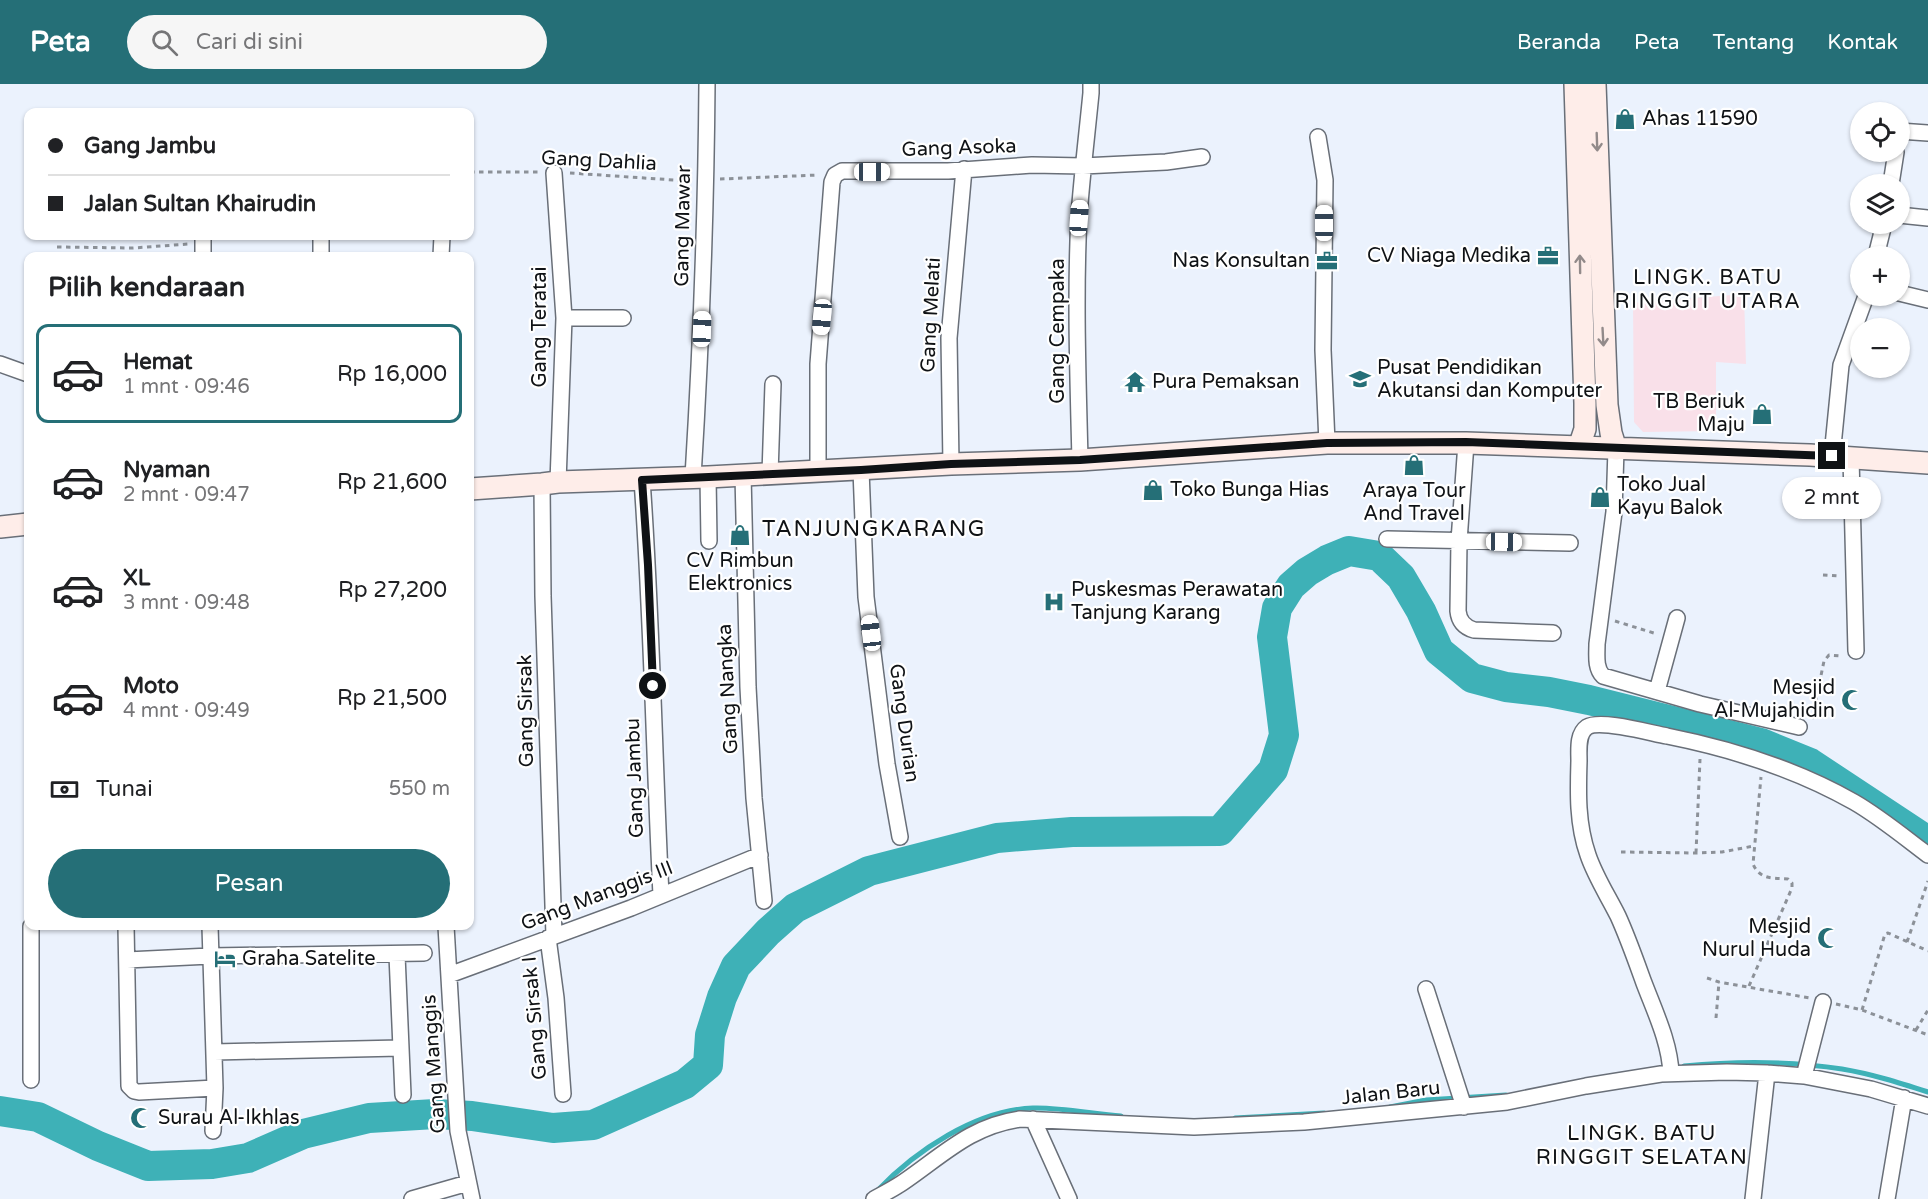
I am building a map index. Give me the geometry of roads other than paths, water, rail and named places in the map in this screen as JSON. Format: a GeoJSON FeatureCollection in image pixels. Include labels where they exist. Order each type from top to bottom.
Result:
{"type":"FeatureCollection","features":[{"type":"Feature","properties":{"kind":"main road"},"geometry":{"type":"LineString","coordinates":[[1575,84],[1585,403],[1585,429],[1579,447]]}},
{"type":"Feature","properties":{"kind":"main road"},"geometry":{"type":"LineString","coordinates":[[1595,84],[1607,405],[1611,433],[1608,448]]}},
{"type":"Feature","properties":{"kind":"main road"},"geometry":{"type":"LineString","coordinates":[[474,489],[951,464],[1080,460],[1327,443],[1466,442],[1842,457],[1928,463]]}},
{"type":"Feature","properties":{"kind":"main road"},"geometry":{"type":"LineString","coordinates":[[0,526],[24,524]]}},
{"type":"Feature","properties":{"kind":"street","name":"Gang Mawar"},"geometry":{"type":"LineString","coordinates":[[706,84],[701,477],[709,541]]}},
{"type":"Feature","properties":{"kind":"street","name":"Gang Cempaka"},"geometry":{"type":"LineString","coordinates":[[1080,460],[1077,350],[1079,218],[1091,84]]}},
{"type":"Feature","properties":{"kind":"street"},"geometry":{"type":"LineString","coordinates":[[1910,132],[1928,133]]}},
{"type":"Feature","properties":{"kind":"street"},"geometry":{"type":"LineString","coordinates":[[1318,137],[1325,180],[1323,350],[1327,443]]}},
{"type":"Feature","properties":{"kind":"street","name":"Gang Asoka"},"geometry":{"type":"LineString","coordinates":[[818,471],[818,364],[832,182],[835,175],[842,171],[948,171],[1032,165],[1083,166],[1166,162],[1202,157]]}},
{"type":"Feature","properties":{"kind":"street","name":"Gang Melati"},"geometry":{"type":"LineString","coordinates":[[951,464],[949,338],[964,169]]}},
{"type":"Feature","properties":{"kind":"street","name":"Gang Teratai"},"geometry":{"type":"LineString","coordinates":[[550,483],[564,318],[554,173]]}},
{"type":"Feature","properties":{"kind":"street"},"geometry":{"type":"LineString","coordinates":[[1910,216],[1928,218]]}},
{"type":"Feature","properties":{"kind":"street"},"geometry":{"type":"LineString","coordinates":[[1910,296],[1928,300]]}},
{"type":"Feature","properties":{"kind":"street"},"geometry":{"type":"LineString","coordinates":[[1853,654],[1842,457],[1841,365],[1862,306]]}},
{"type":"Feature","properties":{"kind":"street"},"geometry":{"type":"LineString","coordinates":[[564,318],[623,318]]}},
{"type":"Feature","properties":{"kind":"street"},"geometry":{"type":"LineString","coordinates":[[0,364],[24,373]]}},
{"type":"Feature","properties":{"kind":"street"},"geometry":{"type":"LineString","coordinates":[[770,474],[773,384]]}},
{"type":"Feature","properties":{"kind":"street"},"geometry":{"type":"LineString","coordinates":[[1466,442],[1459,541],[1458,614],[1463,625],[1477,630],[1553,633]]}},
{"type":"Feature","properties":{"kind":"street"},"geometry":{"type":"LineString","coordinates":[[1608,448],[1614,512],[1603,602],[1599,616],[1597,660],[1601,674],[1700,704],[1799,727]]}},
{"type":"Feature","properties":{"kind":"street","name":"Gang Durian"},"geometry":{"type":"LineString","coordinates":[[861,470],[866,597],[887,764],[900,837]]}},
{"type":"Feature","properties":{"kind":"street","name":"Gang Nangka"},"geometry":{"type":"LineString","coordinates":[[743,475],[746,641],[754,798],[764,901]]}},
{"type":"Feature","properties":{"kind":"street","name":"Gang Jambu"},"geometry":{"type":"LineString","coordinates":[[642,480],[648,565],[661,895]]}},
{"type":"Feature","properties":{"kind":"street","name":"Gang Sirsak"},"geometry":{"type":"LineString","coordinates":[[550,483],[543,596],[551,937]]}},
{"type":"Feature","properties":{"kind":"street"},"geometry":{"type":"LineString","coordinates":[[1387,539],[1570,543]]}},
{"type":"Feature","properties":{"kind":"street"},"geometry":{"type":"LineString","coordinates":[[1657,692],[1677,618]]}},
{"type":"Feature","properties":{"kind":"street"},"geometry":{"type":"LineString","coordinates":[[1670,1069],[1662,1030],[1623,928],[1588,857],[1582,834],[1578,797],[1579,746],[1582,732],[1598,724],[1700,742],[1762,761],[1797,774],[1853,801],[1928,855]]}},
{"type":"Feature","properties":{"kind":"street","name":"Gang Manggis III"},"geometry":{"type":"LineString","coordinates":[[449,975],[661,895],[759,855]]}},
{"type":"Feature","properties":{"kind":"street"},"geometry":{"type":"LineString","coordinates":[[31,930],[31,1080]]}},
{"type":"Feature","properties":{"kind":"street"},"geometry":{"type":"LineString","coordinates":[[126,930],[129,1086],[139,1092],[215,1088]]}},
{"type":"Feature","properties":{"kind":"street"},"geometry":{"type":"LineString","coordinates":[[210,930],[215,1088],[213,1131]]}},
{"type":"Feature","properties":{"kind":"street","name":"Gang Manggis"},"geometry":{"type":"LineString","coordinates":[[446,930],[458,1131],[472,1199]]}},
{"type":"Feature","properties":{"kind":"street","name":"Gang Sirsak I"},"geometry":{"type":"LineString","coordinates":[[551,937],[563,1094]]}},
{"type":"Feature","properties":{"kind":"street"},"geometry":{"type":"LineString","coordinates":[[127,960],[210,956],[424,953]]}},
{"type":"Feature","properties":{"kind":"street"},"geometry":{"type":"LineString","coordinates":[[396,955],[403,1095]]}},
{"type":"Feature","properties":{"kind":"street"},"geometry":{"type":"LineString","coordinates":[[1426,990],[1462,1099]]}},
{"type":"Feature","properties":{"kind":"street"},"geometry":{"type":"LineString","coordinates":[[1805,1070],[1823,1002]]}},
{"type":"Feature","properties":{"kind":"street"},"geometry":{"type":"LineString","coordinates":[[214,1052],[400,1047]]}},
{"type":"Feature","properties":{"kind":"street","name":"Jalan Baru"},"geometry":{"type":"LineString","coordinates":[[874,1199],[902,1183],[937,1156],[979,1130],[1005,1122],[1033,1119],[1194,1127],[1304,1122],[1462,1099],[1507,1102],[1670,1069],[1727,1072],[1805,1070],[1928,1106]]}},
{"type":"Feature","properties":{"kind":"street"},"geometry":{"type":"LineString","coordinates":[[1753,1199],[1767,1072]]}},
{"type":"Feature","properties":{"kind":"street"},"geometry":{"type":"LineString","coordinates":[[1887,1199],[1904,1098]]}},
{"type":"Feature","properties":{"kind":"street"},"geometry":{"type":"LineString","coordinates":[[1033,1119],[1069,1199]]}},
{"type":"Feature","properties":{"kind":"street"},"geometry":{"type":"LineString","coordinates":[[412,1199],[468,1183]]}},
{"type":"Feature","properties":{"kind":"waterway"},"geometry":{"type":"LineString","coordinates":[[0,1111],[38,1117],[98,1146],[148,1166],[212,1164],[248,1158],[303,1134],[369,1118],[435,1114],[472,1116],[553,1128],[593,1125],[685,1084],[708,1065],[710,1035],[722,997],[736,966],[768,932],[795,908],[869,871],[997,838],[1072,832],[1220,831],[1273,770],[1284,735],[1272,637],[1277,608],[1291,586],[1307,572],[1349,551],[1379,556],[1401,577],[1421,611],[1439,651],[1472,678],[1506,687],[1589,700],[1761,743],[1810,763],[1928,841]]}},
{"type":"Feature","properties":{"kind":"waterway"},"geometry":{"type":"LineString","coordinates":[[1684,1066],[1723,1063],[1823,1066],[1864,1073],[1928,1092]]}},
{"type":"Feature","properties":{"kind":"waterway"},"geometry":{"type":"LineString","coordinates":[[1390,1107],[1426,1100],[1506,1095]]}},
{"type":"Feature","properties":{"kind":"waterway"},"geometry":{"type":"LineString","coordinates":[[877,1191],[909,1161],[928,1148],[948,1135],[990,1116],[1011,1110],[1033,1108],[1121,1116]]}},
{"type":"Feature","properties":{"kind":"waterway"},"geometry":{"type":"LineString","coordinates":[[1235,1118],[1324,1113]]}},
{"type":"Feature","properties":{"kind":"place","name":"Ahas 11590"},"geometry":{"type":"Point","coordinates":[1625,119]}},
{"type":"Feature","properties":{"kind":"place","name":"CV Niaga Medika"},"geometry":{"type":"Point","coordinates":[1548,256]}},
{"type":"Feature","properties":{"kind":"place","name":"Nas Konsultan"},"geometry":{"type":"Point","coordinates":[1327,261]}},
{"type":"Feature","properties":{"kind":"place","name":"Pusat Pendidikan Akutansi dan Komputer"},"geometry":{"type":"Point","coordinates":[1360,379]}},
{"type":"Feature","properties":{"kind":"place","name":"Pura Pemaksan"},"geometry":{"type":"Point","coordinates":[1135,382]}},
{"type":"Feature","properties":{"kind":"place","name":"TB Beriuk Maju"},"geometry":{"type":"Point","coordinates":[1762,414]}},
{"type":"Feature","properties":{"kind":"place","name":"Araya Tour And Travel"},"geometry":{"type":"Point","coordinates":[1414,465]}},
{"type":"Feature","properties":{"kind":"place","name":"Toko Bunga Hias"},"geometry":{"type":"Point","coordinates":[1153,490]}},
{"type":"Feature","properties":{"kind":"place","name":"Toko Jual Kayu Balok"},"geometry":{"type":"Point","coordinates":[1600,497]}},
{"type":"Feature","properties":{"kind":"place","name":"CV Rimbun Elektronics"},"geometry":{"type":"Point","coordinates":[740,535]}},
{"type":"Feature","properties":{"kind":"place","name":"Puskesmas Perawatan Tanjung Karang"},"geometry":{"type":"Point","coordinates":[1054,602]}},
{"type":"Feature","properties":{"kind":"place","name":"Mesjid Al-Mujahidin"},"geometry":{"type":"Point","coordinates":[1852,700]}},
{"type":"Feature","properties":{"kind":"place","name":"Mesjid Nurul Huda"},"geometry":{"type":"Point","coordinates":[1828,938]}},
{"type":"Feature","properties":{"kind":"place","name":"Graha Satelite"},"geometry":{"type":"Point","coordinates":[225,959]}},
{"type":"Feature","properties":{"kind":"place","name":"Surau Al-Ikhlas"},"geometry":{"type":"Point","coordinates":[141,1118]}},
{"type":"Feature","properties":{"kind":"district","name":"LINGK. BATU RINGGIT UTARA"},"geometry":{"type":"Point","coordinates":[1708,289]}},
{"type":"Feature","properties":{"kind":"district","name":"TANJUNGKARANG"},"geometry":{"type":"Point","coordinates":[874,529]}},
{"type":"Feature","properties":{"kind":"district","name":"LINGK. BATU RINGGIT SELATAN"},"geometry":{"type":"Point","coordinates":[1642,1145]}}]}
